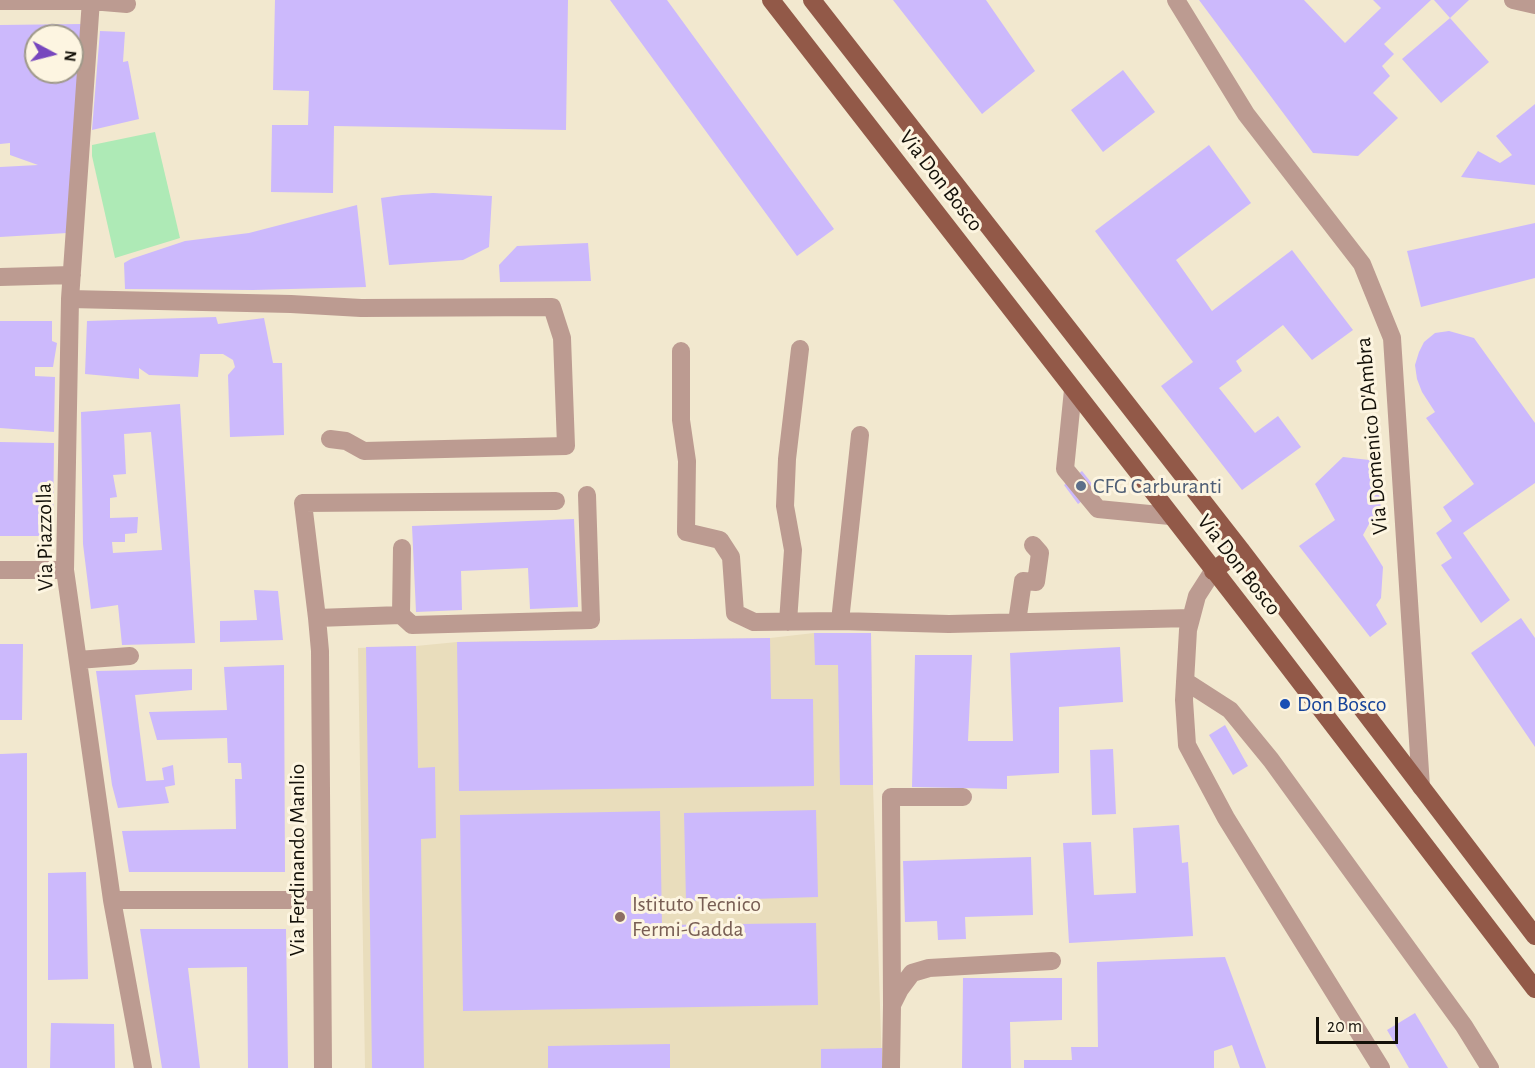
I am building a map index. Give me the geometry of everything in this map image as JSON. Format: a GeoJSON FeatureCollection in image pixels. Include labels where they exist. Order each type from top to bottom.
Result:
{"type":"FeatureCollection","features":[{"type":"Feature","properties":{"kind":"main road","name":"Via Don Bosco"},"geometry":{"type":"LineString","coordinates":[[771,0],[1248,614],[1535,989]]}},
{"type":"Feature","properties":{"kind":"main road","name":"Via Don Bosco"},"geometry":{"type":"LineString","coordinates":[[812,0],[1241,550],[1535,936]]}},
{"type":"Feature","properties":{"kind":"main road"},"geometry":{"type":"LineString","coordinates":[[1213,571],[1241,550]]}},
{"type":"Feature","properties":{"kind":"street"},"geometry":{"type":"LineString","coordinates":[[0,1],[91,0],[127,4]]}},
{"type":"Feature","properties":{"kind":"street","name":"Via Piazzolla"},"geometry":{"type":"LineString","coordinates":[[91,0],[70,299],[65,570],[112,900],[143,1068]]}},
{"type":"Feature","properties":{"kind":"street","name":"Via Domenico D'Ambra"},"geometry":{"type":"LineString","coordinates":[[1176,0],[1246,114],[1362,264],[1392,338],[1420,787]]}},
{"type":"Feature","properties":{"kind":"street"},"geometry":{"type":"LineString","coordinates":[[1513,0],[1535,5]]}},
{"type":"Feature","properties":{"kind":"street"},"geometry":{"type":"LineString","coordinates":[[0,277],[72,275]]}},
{"type":"Feature","properties":{"kind":"street"},"geometry":{"type":"LineString","coordinates":[[70,299],[291,304],[361,308],[552,307],[562,338],[566,446],[364,451],[346,441],[330,439]]}},
{"type":"Feature","properties":{"kind":"street"},"geometry":{"type":"LineString","coordinates":[[788,622],[793,550],[785,506],[787,459],[800,349]]}},
{"type":"Feature","properties":{"kind":"street"},"geometry":{"type":"LineString","coordinates":[[681,351],[681,420],[687,461],[686,532],[720,540],[731,557],[735,613],[754,622],[840,621],[948,624],[1191,618]]}},
{"type":"Feature","properties":{"kind":"street"},"geometry":{"type":"LineString","coordinates":[[1073,390],[1065,469],[1098,509],[1170,516]]}},
{"type":"Feature","properties":{"kind":"street"},"geometry":{"type":"LineString","coordinates":[[840,621],[860,435]]}},
{"type":"Feature","properties":{"kind":"street"},"geometry":{"type":"LineString","coordinates":[[317,618],[401,615],[412,625],[591,620],[587,495]]}},
{"type":"Feature","properties":{"kind":"street","name":"Via Ferdinando Manlio"},"geometry":{"type":"LineString","coordinates":[[323,1068],[320,651],[303,503],[556,501]]}},
{"type":"Feature","properties":{"kind":"street"},"geometry":{"type":"LineString","coordinates":[[1017,622],[1023,581],[1036,582],[1040,553],[1033,545]]}},
{"type":"Feature","properties":{"kind":"street"},"geometry":{"type":"LineString","coordinates":[[401,615],[402,548]]}},
{"type":"Feature","properties":{"kind":"street"},"geometry":{"type":"LineString","coordinates":[[0,570],[65,570]]}},
{"type":"Feature","properties":{"kind":"street"},"geometry":{"type":"LineString","coordinates":[[1213,571],[1197,596],[1188,630],[1184,700],[1187,745],[1226,818],[1381,1068]]}},
{"type":"Feature","properties":{"kind":"street"},"geometry":{"type":"LineString","coordinates":[[78,660],[130,656]]}},
{"type":"Feature","properties":{"kind":"street"},"geometry":{"type":"LineString","coordinates":[[1185,681],[1230,710],[1271,760],[1464,1026],[1490,1068]]}},
{"type":"Feature","properties":{"kind":"street"},"geometry":{"type":"LineString","coordinates":[[891,1068],[891,797],[963,797]]}},
{"type":"Feature","properties":{"kind":"street"},"geometry":{"type":"LineString","coordinates":[[112,900],[321,900]]}},
{"type":"Feature","properties":{"kind":"street"},"geometry":{"type":"LineString","coordinates":[[892,1005],[900,989],[912,974],[929,968],[1052,961]]}},
{"type":"Feature","properties":{"kind":"shaded area","name":"Istituto Tecnico Fermi-Gadda"},"geometry":{"type":"Polygon","coordinates":[[[814,633],[871,633],[873,785],[882,1068],[365,1068],[358,648],[457,642],[770,638],[814,633]]]}},
{"type":"Feature","properties":{"kind":"green space"},"geometry":{"type":"Polygon","coordinates":[[[155,132],[180,238],[115,258],[92,156],[92,145],[155,132]]]}},
{"type":"Feature","properties":{"kind":"building"},"geometry":{"type":"Polygon","coordinates":[[[275,0],[568,0],[566,130],[334,126],[333,193],[271,192],[272,125],[308,125],[309,91],[273,90],[275,0]]]}},
{"type":"Feature","properties":{"kind":"building"},"geometry":{"type":"Polygon","coordinates":[[[610,0],[667,0],[834,229],[797,256],[610,0]]]}},
{"type":"Feature","properties":{"kind":"building"},"geometry":{"type":"Polygon","coordinates":[[[893,0],[986,0],[1035,71],[982,114],[893,0]]]}},
{"type":"Feature","properties":{"kind":"building"},"geometry":{"type":"Polygon","coordinates":[[[1199,0],[1304,0],[1345,43],[1381,8],[1373,0],[1431,0],[1384,44],[1394,54],[1382,66],[1390,76],[1373,93],[1398,118],[1358,156],[1313,153],[1199,0]]]}},
{"type":"Feature","properties":{"kind":"building"},"geometry":{"type":"Polygon","coordinates":[[[1434,0],[1469,0],[1450,18],[1434,0]]]}},
{"type":"Feature","properties":{"kind":"building"},"geometry":{"type":"Polygon","coordinates":[[[1450,18],[1489,62],[1441,103],[1402,59],[1450,18]]]}},
{"type":"Feature","properties":{"kind":"building"},"geometry":{"type":"Polygon","coordinates":[[[0,25],[24,25],[24,84],[77,84],[67,233],[0,237],[0,167],[38,165],[10,155],[10,143],[0,144],[0,25]]]}},
{"type":"Feature","properties":{"kind":"building"},"geometry":{"type":"Polygon","coordinates":[[[100,31],[125,32],[123,62],[128,61],[139,119],[92,130],[100,31]]]}},
{"type":"Feature","properties":{"kind":"building"},"geometry":{"type":"Polygon","coordinates":[[[1123,70],[1155,112],[1103,152],[1071,110],[1123,70]]]}},
{"type":"Feature","properties":{"kind":"building"},"geometry":{"type":"Polygon","coordinates":[[[1535,104],[1535,185],[1461,177],[1478,151],[1500,163],[1512,155],[1496,136],[1535,104]]]}},
{"type":"Feature","properties":{"kind":"building"},"geometry":{"type":"Polygon","coordinates":[[[1209,145],[1251,203],[1176,260],[1212,311],[1292,250],[1353,330],[1312,360],[1283,325],[1236,361],[1242,371],[1219,388],[1255,433],[1278,416],[1301,447],[1242,490],[1161,386],[1193,362],[1095,231],[1209,145]]]}},
{"type":"Feature","properties":{"kind":"building"},"geometry":{"type":"Polygon","coordinates":[[[433,193],[492,196],[489,247],[463,260],[389,265],[381,198],[433,193]]]}},
{"type":"Feature","properties":{"kind":"building"},"geometry":{"type":"Polygon","coordinates":[[[357,205],[366,287],[253,290],[125,289],[124,263],[131,259],[185,241],[249,233],[357,205]]]}},
{"type":"Feature","properties":{"kind":"building"},"geometry":{"type":"Polygon","coordinates":[[[1535,223],[1535,278],[1421,307],[1407,251],[1535,223]]]}},
{"type":"Feature","properties":{"kind":"building"},"geometry":{"type":"Polygon","coordinates":[[[588,243],[591,281],[500,282],[499,265],[517,246],[588,243]]]}},
{"type":"Feature","properties":{"kind":"building"},"geometry":{"type":"Polygon","coordinates":[[[216,317],[218,324],[264,318],[273,363],[282,363],[284,435],[230,437],[228,375],[235,367],[233,360],[223,354],[200,354],[198,377],[149,375],[139,368],[139,379],[85,374],[87,321],[216,317]]]}},
{"type":"Feature","properties":{"kind":"building"},"geometry":{"type":"Polygon","coordinates":[[[0,321],[52,321],[52,341],[57,343],[53,367],[35,367],[35,376],[55,377],[54,432],[0,428],[0,321]]]}},
{"type":"Feature","properties":{"kind":"building"},"geometry":{"type":"Polygon","coordinates":[[[1449,331],[1474,338],[1535,423],[1535,483],[1463,533],[1510,600],[1481,623],[1441,565],[1452,558],[1436,533],[1452,521],[1443,507],[1474,484],[1426,418],[1435,412],[1422,392],[1415,365],[1424,342],[1435,333],[1449,331]]]}},
{"type":"Feature","properties":{"kind":"building"},"geometry":{"type":"Polygon","coordinates":[[[180,404],[195,643],[122,645],[118,605],[91,609],[83,544],[81,412],[180,404]],[[151,432],[124,434],[126,474],[113,475],[117,497],[110,498],[110,518],[138,517],[137,533],[125,534],[125,542],[112,542],[113,553],[162,550],[151,432]]]}},
{"type":"Feature","properties":{"kind":"building"},"geometry":{"type":"Polygon","coordinates":[[[0,442],[54,443],[53,536],[0,536],[0,442]]]}},
{"type":"Feature","properties":{"kind":"building"},"geometry":{"type":"Polygon","coordinates":[[[1343,457],[1378,461],[1381,516],[1369,524],[1363,535],[1383,567],[1381,598],[1376,605],[1387,624],[1370,637],[1299,546],[1335,520],[1315,484],[1343,457]]]}},
{"type":"Feature","properties":{"kind":"building"},"geometry":{"type":"Polygon","coordinates":[[[1082,471],[1097,490],[1078,504],[1064,485],[1082,471]]]}},
{"type":"Feature","properties":{"kind":"building"},"geometry":{"type":"Polygon","coordinates":[[[574,519],[578,607],[530,609],[528,568],[461,571],[462,610],[416,612],[412,526],[574,519]]]}},
{"type":"Feature","properties":{"kind":"building"},"geometry":{"type":"Polygon","coordinates":[[[254,590],[278,591],[283,640],[220,642],[220,621],[257,620],[254,590]]]}},
{"type":"Feature","properties":{"kind":"building"},"geometry":{"type":"Polygon","coordinates":[[[1521,618],[1535,638],[1535,747],[1471,653],[1521,618]]]}},
{"type":"Feature","properties":{"kind":"building"},"geometry":{"type":"Polygon","coordinates":[[[814,633],[871,633],[873,785],[840,785],[838,665],[815,665],[814,633]]]}},
{"type":"Feature","properties":{"kind":"building"},"geometry":{"type":"Polygon","coordinates":[[[770,638],[771,699],[813,699],[814,786],[459,791],[457,642],[770,638]]]}},
{"type":"Feature","properties":{"kind":"building"},"geometry":{"type":"Polygon","coordinates":[[[0,644],[23,644],[22,720],[0,720],[0,644]]]}},
{"type":"Feature","properties":{"kind":"building"},"geometry":{"type":"Polygon","coordinates":[[[416,646],[418,768],[435,767],[436,838],[421,839],[424,1068],[372,1068],[366,647],[416,646]]]}},
{"type":"Feature","properties":{"kind":"building"},"geometry":{"type":"Polygon","coordinates":[[[1120,647],[1123,702],[1059,707],[1059,773],[1007,776],[1007,789],[912,787],[915,655],[972,655],[968,741],[1013,741],[1010,653],[1120,647]]]}},
{"type":"Feature","properties":{"kind":"building"},"geometry":{"type":"Polygon","coordinates":[[[284,665],[285,872],[129,872],[122,831],[236,829],[235,779],[242,779],[241,763],[228,763],[227,738],[157,740],[149,712],[227,710],[224,667],[284,665]]]}},
{"type":"Feature","properties":{"kind":"building"},"geometry":{"type":"Polygon","coordinates":[[[192,669],[192,690],[135,695],[146,781],[164,780],[162,768],[173,765],[175,785],[165,787],[169,803],[118,808],[112,785],[96,671],[192,669]]]}},
{"type":"Feature","properties":{"kind":"building"},"geometry":{"type":"Polygon","coordinates":[[[1225,725],[1248,766],[1233,775],[1209,735],[1225,725]]]}},
{"type":"Feature","properties":{"kind":"building"},"geometry":{"type":"Polygon","coordinates":[[[1113,749],[1116,814],[1092,815],[1090,750],[1113,749]]]}},
{"type":"Feature","properties":{"kind":"building"},"geometry":{"type":"Polygon","coordinates":[[[27,753],[27,1068],[0,1068],[0,754],[27,753]]]}},
{"type":"Feature","properties":{"kind":"building"},"geometry":{"type":"Polygon","coordinates":[[[816,810],[818,897],[686,901],[684,813],[816,810]]]}},
{"type":"Feature","properties":{"kind":"building"},"geometry":{"type":"Polygon","coordinates":[[[660,811],[662,925],[816,923],[818,1005],[463,1011],[460,815],[660,811]]]}},
{"type":"Feature","properties":{"kind":"building"},"geometry":{"type":"Polygon","coordinates":[[[1179,825],[1182,863],[1188,862],[1193,936],[1069,943],[1063,843],[1091,842],[1094,895],[1136,893],[1133,828],[1179,825]]]}},
{"type":"Feature","properties":{"kind":"building"},"geometry":{"type":"Polygon","coordinates":[[[1031,857],[1033,915],[965,917],[966,939],[938,940],[937,921],[905,922],[903,861],[1031,857]]]}},
{"type":"Feature","properties":{"kind":"building"},"geometry":{"type":"Polygon","coordinates":[[[86,872],[88,979],[48,980],[48,873],[86,872]]]}},
{"type":"Feature","properties":{"kind":"building"},"geometry":{"type":"Polygon","coordinates":[[[140,929],[286,929],[288,1068],[248,1068],[247,967],[188,968],[200,1068],[162,1068],[140,929]]]}},
{"type":"Feature","properties":{"kind":"building"},"geometry":{"type":"Polygon","coordinates":[[[1225,957],[1266,1068],[1240,1068],[1232,1045],[1214,1051],[1214,1068],[1024,1068],[1024,1060],[1072,1060],[1071,1047],[1098,1047],[1097,962],[1225,957]]]}},
{"type":"Feature","properties":{"kind":"building"},"geometry":{"type":"Polygon","coordinates":[[[963,978],[1062,978],[1062,1020],[1010,1022],[1011,1068],[962,1068],[963,978]]]}},
{"type":"Feature","properties":{"kind":"building"},"geometry":{"type":"Polygon","coordinates":[[[1415,1013],[1448,1068],[1409,1068],[1387,1030],[1415,1013]]]}},
{"type":"Feature","properties":{"kind":"building"},"geometry":{"type":"Polygon","coordinates":[[[51,1023],[114,1024],[115,1068],[50,1068],[51,1023]]]}},
{"type":"Feature","properties":{"kind":"building"},"geometry":{"type":"Polygon","coordinates":[[[670,1044],[670,1068],[548,1068],[548,1046],[670,1044]]]}},
{"type":"Feature","properties":{"kind":"building"},"geometry":{"type":"Polygon","coordinates":[[[882,1048],[882,1068],[821,1068],[821,1049],[882,1048]]]}},
{"type":"Feature","properties":{"kind":"place","name":"CFG Carburanti"},"geometry":{"type":"Point","coordinates":[1081,486]}},
{"type":"Feature","properties":{"kind":"place","name":"Don Bosco"},"geometry":{"type":"Point","coordinates":[1285,704]}},
{"type":"Feature","properties":{"kind":"place","name":"Istituto Tecnico Fermi-Gadda"},"geometry":{"type":"Point","coordinates":[620,917]}}]}
